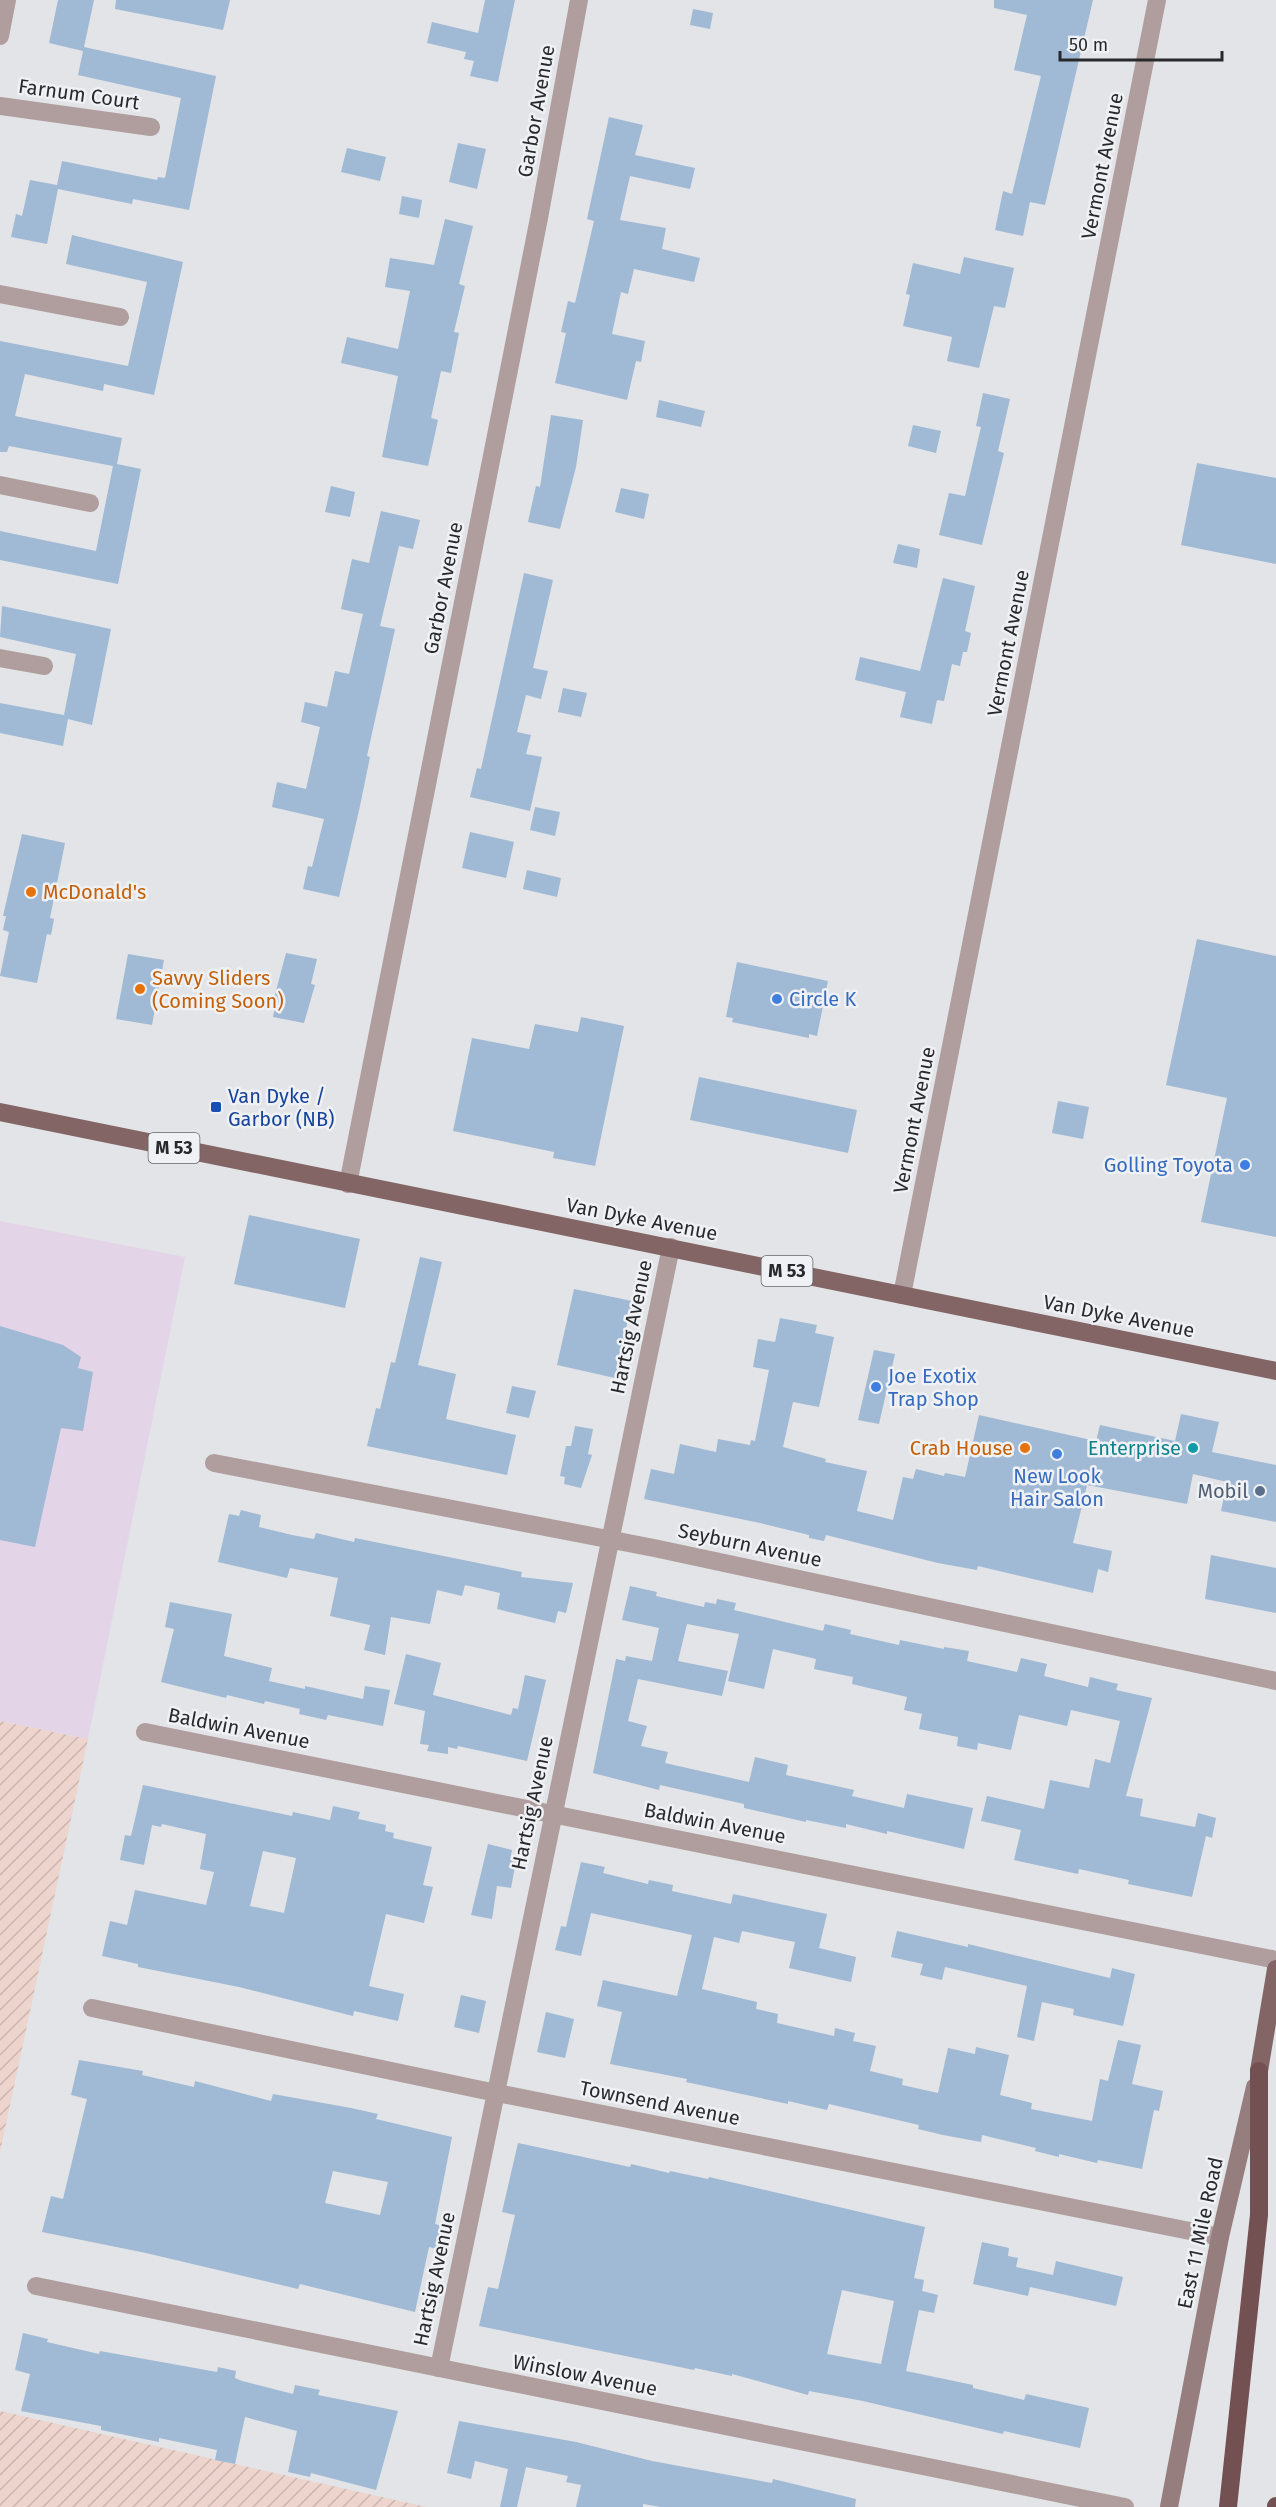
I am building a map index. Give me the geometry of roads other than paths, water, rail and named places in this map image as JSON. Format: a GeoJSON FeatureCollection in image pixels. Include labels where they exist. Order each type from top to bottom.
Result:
{"type":"FeatureCollection","features":[{"type":"Feature","properties":{"kind":"highway"},"geometry":{"type":"LineString","coordinates":[[1228,2507],[1259,2215],[1259,2071]]}},
{"type":"Feature","properties":{"kind":"main road","name":"Van Dyke Avenue"},"geometry":{"type":"LineString","coordinates":[[0,1112],[1276,1371]]}},
{"type":"Feature","properties":{"kind":"main road","name":"East 11 Mile Road"},"geometry":{"type":"LineString","coordinates":[[1169,2507],[1220,2236],[1259,2071],[1276,1970]]}},
{"type":"Feature","properties":{"kind":"street"},"geometry":{"type":"LineString","coordinates":[[0,36],[8,0]]}},
{"type":"Feature","properties":{"kind":"street","name":"Garbor Avenue"},"geometry":{"type":"LineString","coordinates":[[348,1184],[539,218],[579,0]]}},
{"type":"Feature","properties":{"kind":"street","name":"Vermont Avenue"},"geometry":{"type":"LineString","coordinates":[[902,1295],[1157,0]]}},
{"type":"Feature","properties":{"kind":"street","name":"Farnum Court"},"geometry":{"type":"LineString","coordinates":[[0,106],[151,127]]}},
{"type":"Feature","properties":{"kind":"street"},"geometry":{"type":"LineString","coordinates":[[0,294],[120,317]]}},
{"type":"Feature","properties":{"kind":"street"},"geometry":{"type":"LineString","coordinates":[[0,485],[90,503]]}},
{"type":"Feature","properties":{"kind":"street"},"geometry":{"type":"LineString","coordinates":[[0,658],[44,666]]}},
{"type":"Feature","properties":{"kind":"street","name":"Hartsig Avenue"},"geometry":{"type":"LineString","coordinates":[[439,2368],[552,1813],[671,1247]]}},
{"type":"Feature","properties":{"kind":"street","name":"Seyburn Avenue"},"geometry":{"type":"LineString","coordinates":[[214,1463],[609,1540],[1276,1681]]}},
{"type":"Feature","properties":{"kind":"street","name":"Baldwin Avenue"},"geometry":{"type":"LineString","coordinates":[[145,1732],[1276,1960]]}},
{"type":"Feature","properties":{"kind":"street","name":"Townsend Avenue"},"geometry":{"type":"LineString","coordinates":[[92,2008],[495,2093],[1220,2236]]}},
{"type":"Feature","properties":{"kind":"street","name":"Winslow Avenue"},"geometry":{"type":"LineString","coordinates":[[36,2286],[1125,2507]]}},
{"type":"Feature","properties":{"kind":"place","name":"McDonald's"},"geometry":{"type":"Point","coordinates":[31,892]}},
{"type":"Feature","properties":{"kind":"place","name":"Savvy Sliders (Coming Soon)"},"geometry":{"type":"Point","coordinates":[140,989]}},
{"type":"Feature","properties":{"kind":"place","name":"Circle K"},"geometry":{"type":"Point","coordinates":[777,999]}},
{"type":"Feature","properties":{"kind":"place","name":"Van Dyke / Garbor (NB)"},"geometry":{"type":"Point","coordinates":[216,1107]}},
{"type":"Feature","properties":{"kind":"place","name":"Golling Toyota"},"geometry":{"type":"Point","coordinates":[1245,1165]}},
{"type":"Feature","properties":{"kind":"place","name":"Joe Exotix Trap Shop"},"geometry":{"type":"Point","coordinates":[876,1387]}},
{"type":"Feature","properties":{"kind":"place","name":"Crab House"},"geometry":{"type":"Point","coordinates":[1025,1448]}},
{"type":"Feature","properties":{"kind":"place","name":"Enterprise"},"geometry":{"type":"Point","coordinates":[1193,1448]}},
{"type":"Feature","properties":{"kind":"place","name":"New Look Hair Salon"},"geometry":{"type":"Point","coordinates":[1057,1454]}},
{"type":"Feature","properties":{"kind":"place","name":"Mobil"},"geometry":{"type":"Point","coordinates":[1260,1491]}}]}
